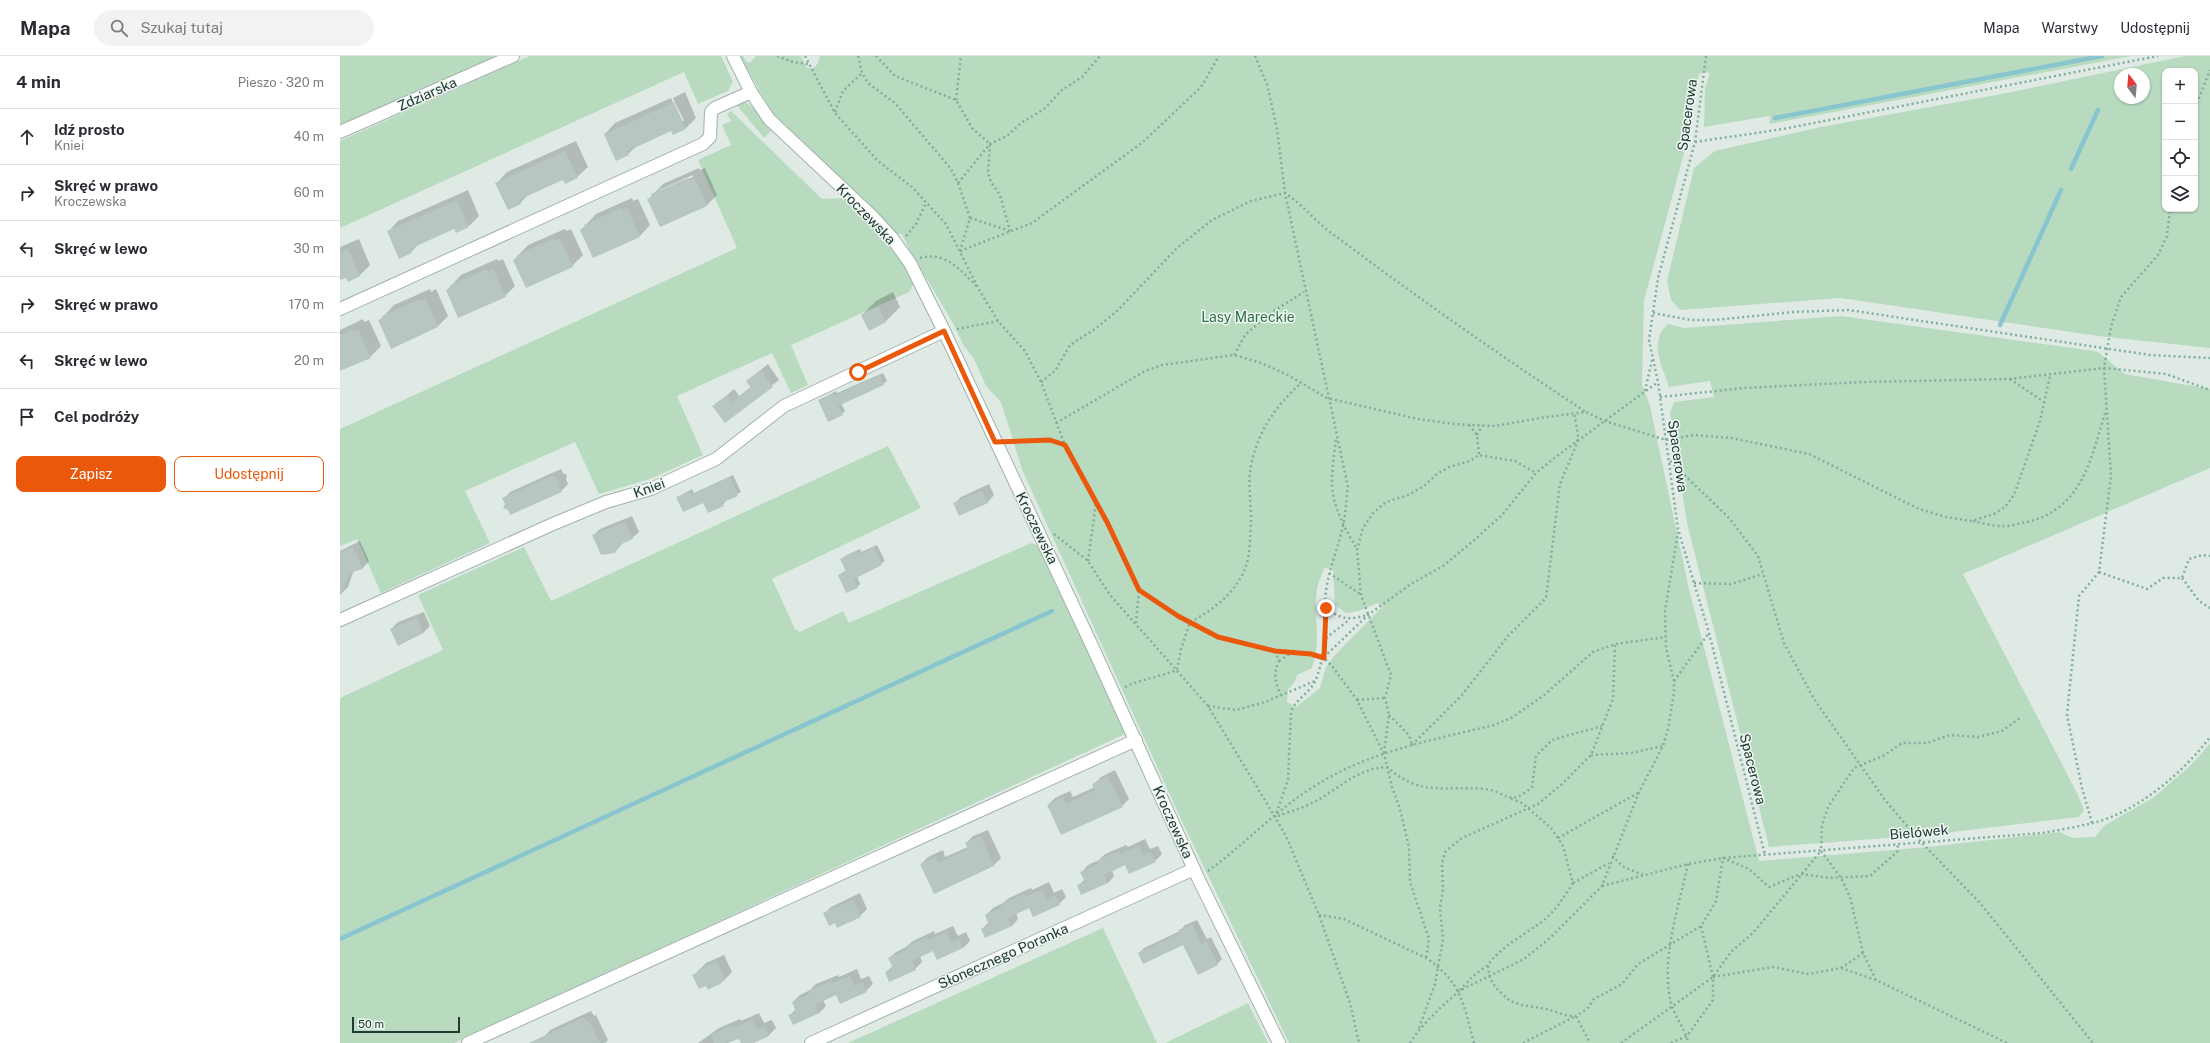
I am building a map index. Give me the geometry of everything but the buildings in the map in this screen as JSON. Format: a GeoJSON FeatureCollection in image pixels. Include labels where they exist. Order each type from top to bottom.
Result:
{"type":"FeatureCollection","features":[{"type":"Feature","properties":{"kind":"street","name":"Zdziarska"},"geometry":{"type":"LineString","coordinates":[[340,132],[513,56]]}},
{"type":"Feature","properties":{"kind":"street","name":"Kroczewska"},"geometry":{"type":"LineString","coordinates":[[733,56],[751,92],[769,119],[872,216],[910,263],[944,331],[1114,693],[1196,874],[1279,1043]]}},
{"type":"Feature","properties":{"kind":"street"},"geometry":{"type":"LineString","coordinates":[[340,309],[703,144],[710,137],[711,112],[715,108],[751,92]]}},
{"type":"Feature","properties":{"kind":"street","name":"Kniei"},"geometry":{"type":"LineString","coordinates":[[340,620],[553,524],[606,502],[651,489],[716,459],[784,406],[944,331]]}},
{"type":"Feature","properties":{"kind":"street"},"geometry":{"type":"LineString","coordinates":[[468,1043],[1136,740]]}},
{"type":"Feature","properties":{"kind":"street","name":"Słonecznego Poranka"},"geometry":{"type":"LineString","coordinates":[[811,1043],[1196,874]]}},
{"type":"Feature","properties":{"kind":"path"},"geometry":{"type":"LineString","coordinates":[[777,56],[793,62],[808,64]]}},
{"type":"Feature","properties":{"kind":"path"},"geometry":{"type":"LineString","coordinates":[[805,56],[835,113],[878,161],[912,187],[946,224],[978,288],[998,321],[1025,351],[1041,382],[1065,445],[1096,503],[1139,590],[1136,623]]}},
{"type":"Feature","properties":{"kind":"path"},"geometry":{"type":"LineString","coordinates":[[858,56],[862,73],[868,83],[895,103],[951,170],[958,182],[970,218],[960,251]]}},
{"type":"Feature","properties":{"kind":"path"},"geometry":{"type":"LineString","coordinates":[[876,56],[895,76],[956,100]]}},
{"type":"Feature","properties":{"kind":"path"},"geometry":{"type":"LineString","coordinates":[[961,56],[956,100],[972,128],[990,144]]}},
{"type":"Feature","properties":{"kind":"path"},"geometry":{"type":"LineString","coordinates":[[958,182],[990,144],[1007,136],[1021,123],[1044,109],[1062,90],[1082,77],[1100,56]]}},
{"type":"Feature","properties":{"kind":"path"},"geometry":{"type":"LineString","coordinates":[[960,251],[1032,223],[1144,142],[1200,87],[1219,56]]}},
{"type":"Feature","properties":{"kind":"path"},"geometry":{"type":"LineString","coordinates":[[1255,56],[1266,84],[1277,128],[1285,193],[1304,292],[1348,487],[1344,526],[1329,573],[1324,658],[1316,680],[1310,691],[1293,705],[1291,712],[1288,780],[1275,817]]}},
{"type":"Feature","properties":{"kind":"path","name":"Spacerowa"},"geometry":{"type":"LineString","coordinates":[[1706,56],[1696,142],[1658,278],[1649,340],[1658,382],[1678,529],[1709,633],[1764,855]]}},
{"type":"Feature","properties":{"kind":"path"},"geometry":{"type":"LineString","coordinates":[[1696,142],[1783,129],[2158,56]]}},
{"type":"Feature","properties":{"kind":"path"},"geometry":{"type":"LineString","coordinates":[[2197,104],[2210,70]]}},
{"type":"Feature","properties":{"kind":"path"},"geometry":{"type":"LineString","coordinates":[[835,113],[843,91],[862,73]]}},
{"type":"Feature","properties":{"kind":"path"},"geometry":{"type":"LineString","coordinates":[[990,144],[988,172],[991,182],[1000,195],[1010,231]]}},
{"type":"Feature","properties":{"kind":"path"},"geometry":{"type":"LineString","coordinates":[[1041,382],[1055,371],[1070,345],[1095,329],[1116,312],[1177,248],[1212,220],[1251,201],[1285,193],[1298,202],[1328,231],[1498,354],[1586,412],[1605,421],[1666,440],[1694,435],[1731,438],[1809,454],[1919,509],[1946,517],[2006,526],[2038,519],[2051,514],[2062,506],[2085,476],[2107,408]]}},
{"type":"Feature","properties":{"kind":"path"},"geometry":{"type":"LineString","coordinates":[[896,244],[916,224],[926,203]]}},
{"type":"Feature","properties":{"kind":"path"},"geometry":{"type":"LineString","coordinates":[[2092,823],[2082,788],[2067,715],[2079,596],[2099,572],[2110,476],[2104,368],[2107,349],[2120,297],[2158,255],[2166,236],[2170,212]]}},
{"type":"Feature","properties":{"kind":"path"},"geometry":{"type":"LineString","coordinates":[[970,218],[1010,231]]}},
{"type":"Feature","properties":{"kind":"path"},"geometry":{"type":"LineString","coordinates":[[910,263],[922,257],[935,256],[956,264],[978,288]]}},
{"type":"Feature","properties":{"kind":"path"},"geometry":{"type":"LineString","coordinates":[[1234,355],[1245,335],[1272,312],[1304,292]]}},
{"type":"Feature","properties":{"kind":"path"},"geometry":{"type":"LineString","coordinates":[[1653,313],[1691,320],[1714,320],[1793,312],[1848,310],[2150,355],[2210,358]]}},
{"type":"Feature","properties":{"kind":"path"},"geometry":{"type":"LineString","coordinates":[[944,331],[998,321]]}},
{"type":"Feature","properties":{"kind":"path"},"geometry":{"type":"LineString","coordinates":[[1056,423],[1145,370],[1162,365],[1234,355],[1261,363],[1327,398],[1418,419],[1469,425],[1495,426],[1586,412]]}},
{"type":"Feature","properties":{"kind":"path"},"geometry":{"type":"LineString","coordinates":[[1645,392],[1652,359]]}},
{"type":"Feature","properties":{"kind":"path"},"geometry":{"type":"LineString","coordinates":[[1660,397],[1751,388],[1862,382],[2010,379],[2050,376],[2104,368],[2166,374],[2210,390]]}},
{"type":"Feature","properties":{"kind":"path"},"geometry":{"type":"LineString","coordinates":[[1972,521],[1994,514],[2005,507],[2014,495],[2040,421],[2050,376]]}},
{"type":"Feature","properties":{"kind":"path"},"geometry":{"type":"LineString","coordinates":[[2010,379],[2044,402]]}},
{"type":"Feature","properties":{"kind":"path"},"geometry":{"type":"LineString","coordinates":[[1324,658],[1368,615],[1412,584],[1443,566],[1472,542],[1502,515],[1536,473],[1658,382]]}},
{"type":"Feature","properties":{"kind":"path"},"geometry":{"type":"LineString","coordinates":[[1177,670],[1181,649],[1190,622],[1210,612],[1230,592],[1245,570],[1251,518],[1248,488],[1252,462],[1262,431],[1281,402],[1301,383]]}},
{"type":"Feature","properties":{"kind":"path"},"geometry":{"type":"LineString","coordinates":[[1412,746],[1462,696],[1508,636],[1546,598],[1560,484],[1577,443],[1578,434],[1574,413]]}},
{"type":"Feature","properties":{"kind":"path"},"geometry":{"type":"LineString","coordinates":[[1469,425],[1477,435],[1479,454]]}},
{"type":"Feature","properties":{"kind":"path"},"geometry":{"type":"LineString","coordinates":[[1477,435],[1482,426]]}},
{"type":"Feature","properties":{"kind":"path"},"geometry":{"type":"LineString","coordinates":[[1336,437],[1332,484],[1334,500],[1344,526],[1357,550],[1361,595],[1392,675],[1385,698],[1389,715],[1384,754]]}},
{"type":"Feature","properties":{"kind":"path"},"geometry":{"type":"LineString","coordinates":[[995,442],[1050,440],[1065,445]]}},
{"type":"Feature","properties":{"kind":"path"},"geometry":{"type":"LineString","coordinates":[[1357,550],[1366,523],[1372,513],[1386,502],[1408,495],[1424,486],[1436,474],[1448,467],[1470,461],[1479,454],[1515,461],[1536,473]]}},
{"type":"Feature","properties":{"kind":"path"},"geometry":{"type":"LineString","coordinates":[[1669,460],[1730,519],[1758,556],[1784,643],[1814,699],[1862,764],[1885,800],[1921,842],[1980,903],[2093,1043]]}},
{"type":"Feature","properties":{"kind":"path"},"geometry":{"type":"LineString","coordinates":[[1088,561],[1096,503]]}},
{"type":"Feature","properties":{"kind":"path"},"geometry":{"type":"LineString","coordinates":[[1459,991],[1490,978],[1524,959],[1550,938],[1602,886],[1612,856],[1639,792],[1663,746],[1668,729],[1674,693],[1674,681],[1666,648],[1665,611],[1678,529]]}},
{"type":"Feature","properties":{"kind":"path"},"geometry":{"type":"LineString","coordinates":[[1052,532],[1088,561],[1110,595],[1208,706],[1275,817],[1286,836],[1319,914],[1350,1003],[1359,1043]]}},
{"type":"Feature","properties":{"kind":"path"},"geometry":{"type":"LineString","coordinates":[[2182,578],[2189,559],[2202,555],[2210,556]]}},
{"type":"Feature","properties":{"kind":"path"},"geometry":{"type":"LineString","coordinates":[[2099,572],[2147,589],[2163,578],[2182,578]]}},
{"type":"Feature","properties":{"kind":"path"},"geometry":{"type":"LineString","coordinates":[[1329,573],[1361,595]]}},
{"type":"Feature","properties":{"kind":"path"},"geometry":{"type":"LineString","coordinates":[[1694,583],[1731,584],[1763,574]]}},
{"type":"Feature","properties":{"kind":"path"},"geometry":{"type":"LineString","coordinates":[[2182,578],[2199,601],[2210,608]]}},
{"type":"Feature","properties":{"kind":"path"},"geometry":{"type":"LineString","coordinates":[[1139,590],[1190,622],[1218,637],[1275,651],[1311,654],[1324,658],[1332,666],[1357,700],[1384,754],[1409,847],[1410,882],[1429,939],[1426,958]]}},
{"type":"Feature","properties":{"kind":"path"},"geometry":{"type":"LineString","coordinates":[[1326,608],[1336,615],[1349,620]]}},
{"type":"Feature","properties":{"kind":"path"},"geometry":{"type":"LineString","coordinates":[[1326,638],[1349,620],[1368,615]]}},
{"type":"Feature","properties":{"kind":"path"},"geometry":{"type":"LineString","coordinates":[[1674,681],[1709,633]]}},
{"type":"Feature","properties":{"kind":"path"},"geometry":{"type":"LineString","coordinates":[[1196,874],[1275,817],[1313,787],[1344,770],[1384,754],[1494,725],[1511,718],[1543,696],[1593,652],[1615,644],[1666,637]]}},
{"type":"Feature","properties":{"kind":"path"},"geometry":{"type":"LineString","coordinates":[[1418,1031],[1435,984],[1443,940],[1440,908],[1443,890],[1442,863],[1445,852],[1462,838],[1538,804],[1562,784],[1590,755],[1613,699],[1615,644]]}},
{"type":"Feature","properties":{"kind":"path"},"geometry":{"type":"LineString","coordinates":[[1275,651],[1279,660]]}},
{"type":"Feature","properties":{"kind":"path"},"geometry":{"type":"LineString","coordinates":[[1281,695],[1275,682],[1275,669],[1279,660],[1292,653]]}},
{"type":"Feature","properties":{"kind":"path"},"geometry":{"type":"LineString","coordinates":[[1114,693],[1140,680],[1160,677],[1177,670]]}},
{"type":"Feature","properties":{"kind":"path"},"geometry":{"type":"LineString","coordinates":[[1208,706],[1236,710],[1265,702],[1316,680]]}},
{"type":"Feature","properties":{"kind":"path"},"geometry":{"type":"LineString","coordinates":[[1357,700],[1385,698]]}},
{"type":"Feature","properties":{"kind":"path"},"geometry":{"type":"LineString","coordinates":[[1389,715],[1409,735],[1412,746]]}},
{"type":"Feature","properties":{"kind":"path"},"geometry":{"type":"LineString","coordinates":[[1876,980],[1863,953],[1850,897],[1841,878],[1821,851],[1822,824],[1828,807],[1854,768],[1885,755],[1902,743],[1927,743],[1950,735],[1978,737],[2002,731],[2020,718]]}},
{"type":"Feature","properties":{"kind":"path"},"geometry":{"type":"LineString","coordinates":[[1511,799],[1524,794],[1532,787],[1536,756],[1552,740],[1603,726]]}},
{"type":"Feature","properties":{"kind":"path","name":"Bielówek"},"geometry":{"type":"LineString","coordinates":[[1602,886],[1688,864],[1723,858],[2042,833],[2092,823],[2124,810],[2155,791],[2194,758],[2210,737]]}},
{"type":"Feature","properties":{"kind":"path"},"geometry":{"type":"LineString","coordinates":[[1590,755],[1631,753],[1663,746]]}},
{"type":"Feature","properties":{"kind":"path"},"geometry":{"type":"LineString","coordinates":[[1275,817],[1310,804],[1350,781],[1361,772],[1371,768],[1387,767],[1405,781],[1425,788],[1487,789],[1522,803],[1527,809],[1551,828],[1563,846],[1573,883]]}},
{"type":"Feature","properties":{"kind":"path"},"geometry":{"type":"LineString","coordinates":[[1558,838],[1639,792]]}},
{"type":"Feature","properties":{"kind":"path"},"geometry":{"type":"LineString","coordinates":[[1523,1043],[1587,1009],[1594,998],[1622,984],[1638,964],[1701,926],[1716,901],[1723,858],[1749,869],[1769,887],[1800,874],[1841,878],[1870,876],[1897,852],[1898,844]]}},
{"type":"Feature","properties":{"kind":"path"},"geometry":{"type":"LineString","coordinates":[[1621,1043],[1713,977],[1730,952],[1753,933],[1800,874],[1821,851]]}},
{"type":"Feature","properties":{"kind":"path"},"geometry":{"type":"LineString","coordinates":[[1612,856],[1624,867],[1644,875]]}},
{"type":"Feature","properties":{"kind":"path"},"geometry":{"type":"LineString","coordinates":[[1410,1043],[1418,1031],[1459,991],[1472,976],[1488,965],[1506,946],[1544,919],[1560,904],[1573,883],[1610,863]]}},
{"type":"Feature","properties":{"kind":"path"},"geometry":{"type":"LineString","coordinates":[[1688,864],[1670,946],[1668,977],[1672,1006],[1687,1036],[1688,1043]]}},
{"type":"Feature","properties":{"kind":"path"},"geometry":{"type":"LineString","coordinates":[[1319,914],[1344,919],[1426,958],[1438,966],[1459,991],[1474,1043]]}},
{"type":"Feature","properties":{"kind":"path"},"geometry":{"type":"LineString","coordinates":[[1671,1043],[1687,1036],[1713,1000],[1713,977],[1701,926]]}},
{"type":"Feature","properties":{"kind":"path"},"geometry":{"type":"LineString","coordinates":[[1713,977],[1773,967],[1808,974],[1840,968],[1863,953]]}},
{"type":"Feature","properties":{"kind":"path"},"geometry":{"type":"LineString","coordinates":[[1488,965],[1490,978],[1496,988],[1510,1001],[1522,1005],[1547,1009],[1568,1016],[1576,1016]]}},
{"type":"Feature","properties":{"kind":"path"},"geometry":{"type":"LineString","coordinates":[[1840,968],[1876,980],[2007,1043]]}},
{"type":"Feature","properties":{"kind":"path"},"geometry":{"type":"LineString","coordinates":[[1576,1016],[1590,1043]]}},
{"type":"Feature","properties":{"kind":"green space"},"geometry":{"type":"Polygon","coordinates":[[[340,56],[499,56],[340,127],[340,56]]]}},
{"type":"Feature","properties":{"kind":"green space"},"geometry":{"type":"Polygon","coordinates":[[[530,56],[721,56],[733,82],[728,91],[698,104],[684,72],[340,228],[340,141],[530,56]]]}},
{"type":"Feature","properties":{"kind":"green space","name":"Lasy Mareckie"},"geometry":{"type":"Polygon","coordinates":[[[740,56],[743,56],[746,61],[750,63],[756,56],[801,56],[807,68],[813,68],[816,66],[820,56],[2131,56],[1770,124],[1770,116],[1704,127],[1705,88],[1710,73],[1704,72],[1699,74],[1684,153],[1644,301],[1642,384],[1650,406],[1689,589],[1759,861],[1928,847],[2060,832],[2073,838],[2095,837],[2105,825],[2153,798],[2190,766],[2210,744],[2210,1043],[1289,1043],[1186,830],[1023,472],[1001,402],[986,386],[974,359],[964,346],[953,323],[909,249],[902,234],[898,234],[771,111],[740,56]],[[1324,568],[1318,586],[1316,599],[1317,638],[1312,668],[1297,675],[1294,683],[1288,689],[1287,702],[1296,707],[1320,688],[1326,667],[1334,656],[1383,606],[1377,603],[1359,611],[1346,613],[1335,605],[1333,569],[1324,568]]]}},
{"type":"Feature","properties":{"kind":"green space"},"geometry":{"type":"Polygon","coordinates":[[[2185,56],[2210,56],[2210,348],[2098,336],[1841,298],[1680,310],[1671,300],[1667,281],[1694,168],[1715,151],[1821,127],[2007,93],[2114,71],[2114,104],[2150,104],[2150,68],[2127,68],[2185,56]]]}},
{"type":"Feature","properties":{"kind":"green space"},"geometry":{"type":"Polygon","coordinates":[[[744,102],[755,110],[772,130],[764,138],[736,104],[744,102]]]}},
{"type":"Feature","properties":{"kind":"green space"},"geometry":{"type":"Polygon","coordinates":[[[731,111],[822,199],[843,198],[883,237],[900,259],[914,283],[909,292],[791,345],[808,385],[791,393],[772,353],[677,396],[703,455],[650,479],[599,494],[575,442],[465,491],[490,543],[381,593],[357,539],[340,546],[340,429],[737,248],[698,160],[731,145],[722,125],[731,121],[727,114],[731,111]]]}},
{"type":"Feature","properties":{"kind":"green space"},"geometry":{"type":"Polygon","coordinates":[[[1841,316],[2098,352],[2125,374],[2210,389],[2210,468],[1963,574],[2078,795],[2084,810],[2079,817],[1927,835],[1769,847],[1687,523],[1670,413],[1674,402],[1714,397],[1710,381],[1669,387],[1658,354],[1659,338],[1662,331],[1668,324],[1684,328],[1841,316]]]}},
{"type":"Feature","properties":{"kind":"green space"},"geometry":{"type":"Polygon","coordinates":[[[888,446],[921,508],[772,579],[795,629],[800,632],[843,611],[849,623],[1031,543],[1037,545],[1043,554],[1071,607],[1125,734],[454,1043],[340,1043],[340,698],[443,650],[418,595],[524,547],[551,601],[888,446]]]}},
{"type":"Feature","properties":{"kind":"green space"},"geometry":{"type":"Polygon","coordinates":[[[1103,928],[1157,1043],[848,1043],[1103,928]]]}},
{"type":"Feature","properties":{"kind":"green space"},"geometry":{"type":"Polygon","coordinates":[[[1248,1003],[1268,1043],[1165,1043],[1248,1003]]]}},
{"type":"Feature","properties":{"kind":"waterway"},"geometry":{"type":"LineString","coordinates":[[1775,118],[2102,56]]}},
{"type":"Feature","properties":{"kind":"waterway"},"geometry":{"type":"LineString","coordinates":[[2071,169],[2098,110]]}},
{"type":"Feature","properties":{"kind":"waterway"},"geometry":{"type":"LineString","coordinates":[[2000,325],[2061,190]]}},
{"type":"Feature","properties":{"kind":"waterway"},"geometry":{"type":"LineString","coordinates":[[340,939],[1052,611]]}},
{"type":"Feature","properties":{"kind":"route"},"geometry":{"type":"LineString","coordinates":[[858,372],[944,331],[995,442],[1050,440],[1065,445],[1108,524],[1139,590],[1178,616],[1218,637],[1275,651],[1311,654],[1324,658],[1326,608]]}}]}
